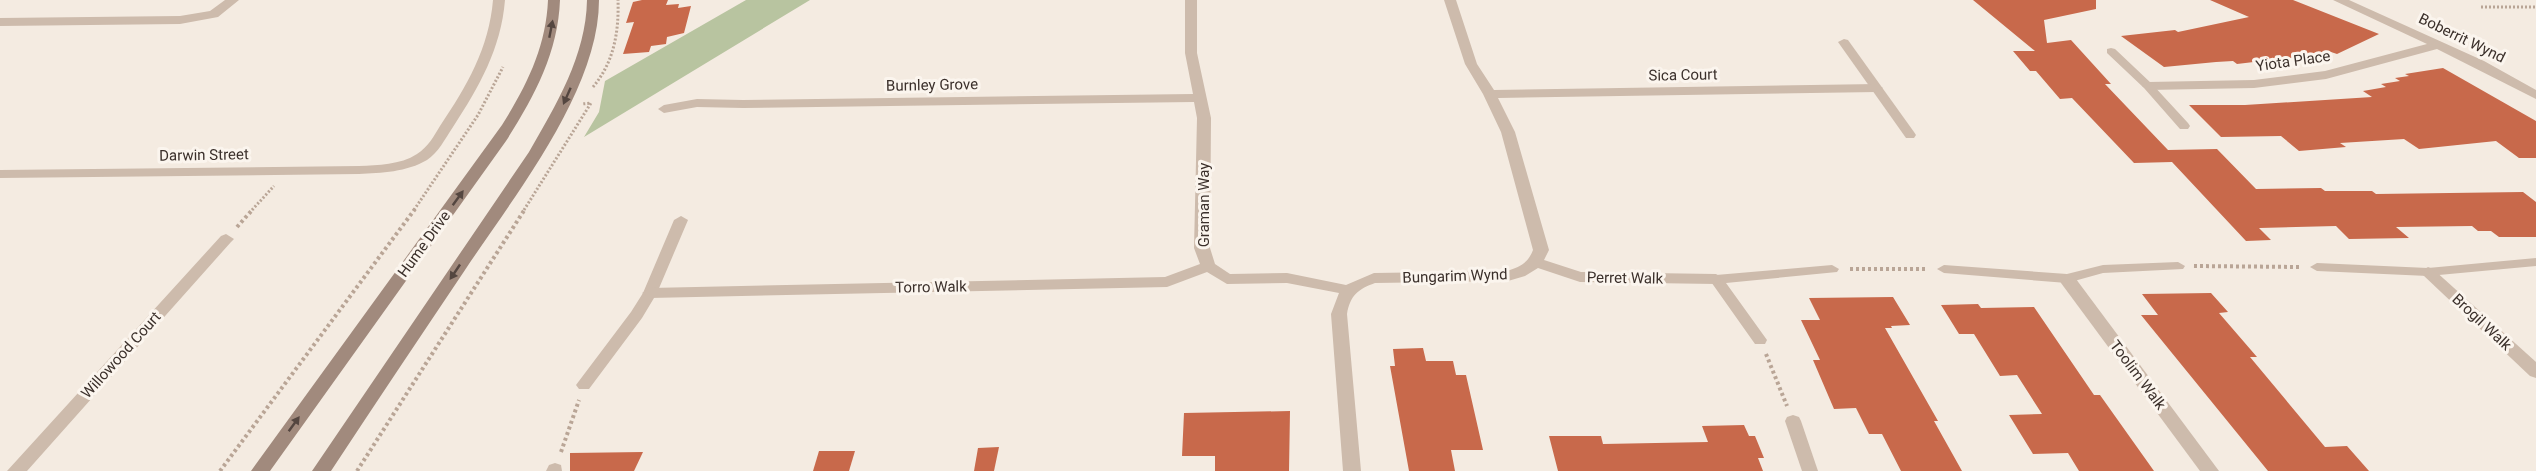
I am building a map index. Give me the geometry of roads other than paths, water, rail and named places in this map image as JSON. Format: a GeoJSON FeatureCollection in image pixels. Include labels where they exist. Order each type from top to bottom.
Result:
{"type":"FeatureCollection","features":[{"type":"Feature","properties":{"kind":"street"},"geometry":{"type":"LineString","coordinates":[[0,22],[180,20],[214,14],[233,0]]}},
{"type":"Feature","properties":{"kind":"street","name":"Darwin Street"},"geometry":{"type":"LineString","coordinates":[[0,174],[378,170],[407,164],[430,150],[468,95],[489,53],[495,32],[499,0]]}},
{"type":"Feature","properties":{"kind":"street","name":"Hume Drive"},"geometry":{"type":"LineString","coordinates":[[260,471],[517,113],[542,61],[550,37],[554,0]]}},
{"type":"Feature","properties":{"kind":"street"},"geometry":{"type":"LineString","coordinates":[[321,471],[536,152],[562,105],[583,57],[593,0]]}},
{"type":"Feature","properties":{"kind":"street","name":"Graman Way"},"geometry":{"type":"LineString","coordinates":[[1191,0],[1191,53],[1204,118],[1202,248],[1208,266],[1227,279],[1287,278],[1348,290]]}},
{"type":"Feature","properties":{"kind":"street"},"geometry":{"type":"LineString","coordinates":[[1450,0],[1471,64],[1490,94],[1508,132],[1541,250],[1537,263]]}},
{"type":"Feature","properties":{"kind":"street","name":"Boberrit Wynd"},"geometry":{"type":"LineString","coordinates":[[2338,0],[2439,45],[2536,95]]}},
{"type":"Feature","properties":{"kind":"street","name":"Yiota Place"},"geometry":{"type":"LineString","coordinates":[[2148,87],[2254,84],[2326,75],[2439,45]]}},
{"type":"Feature","properties":{"kind":"street","name":"Sica Court"},"geometry":{"type":"LineString","coordinates":[[1490,94],[1877,88]]}},
{"type":"Feature","properties":{"kind":"street","name":"Burnley Grove"},"geometry":{"type":"LineString","coordinates":[[743,104],[1200,98]]}},
{"type":"Feature","properties":{"kind":"street","name":"Willowood Court"},"geometry":{"type":"LineString","coordinates":[[15,471],[226,239]]}},
{"type":"Feature","properties":{"kind":"street","name":"Perret Walk"},"geometry":{"type":"LineString","coordinates":[[1537,263],[1580,277],[1716,279]]}},
{"type":"Feature","properties":{"kind":"street","name":"Bungarim Wynd"},"geometry":{"type":"LineString","coordinates":[[1348,290],[1356,284],[1374,278],[1508,276],[1524,272],[1537,263]]}},
{"type":"Feature","properties":{"kind":"street","name":"Torro Walk"},"geometry":{"type":"LineString","coordinates":[[650,293],[1167,282],[1208,266]]}},
{"type":"Feature","properties":{"kind":"street","name":"Brogil Walk"},"geometry":{"type":"LineString","coordinates":[[2428,272],[2536,372]]}},
{"type":"Feature","properties":{"kind":"street","name":"Toolim Walk"},"geometry":{"type":"LineString","coordinates":[[2067,279],[2210,471]]}},
{"type":"Feature","properties":{"kind":"street"},"geometry":{"type":"LineString","coordinates":[[1348,290],[1341,301],[1339,314],[1352,471]]}},
{"type":"Feature","properties":{"kind":"lane"},"geometry":{"type":"LineString","coordinates":[[1844,42],[1911,135]]}},
{"type":"Feature","properties":{"kind":"lane"},"geometry":{"type":"LineString","coordinates":[[2112,51],[2184,126]]}},
{"type":"Feature","properties":{"kind":"lane","name":"Burnley Grove"},"geometry":{"type":"LineString","coordinates":[[664,109],[697,103],[743,104]]}},
{"type":"Feature","properties":{"kind":"lane"},"geometry":{"type":"LineString","coordinates":[[584,385],[637,315],[650,293],[681,220]]}},
{"type":"Feature","properties":{"kind":"lane","name":"Brogil Walk"},"geometry":{"type":"LineString","coordinates":[[2317,267],[2428,272],[2536,262]]}},
{"type":"Feature","properties":{"kind":"lane"},"geometry":{"type":"LineString","coordinates":[[1944,269],[2067,279],[2103,269],[2178,266]]}},
{"type":"Feature","properties":{"kind":"lane","name":"Perret Walk"},"geometry":{"type":"LineString","coordinates":[[1716,279],[1832,269]]}},
{"type":"Feature","properties":{"kind":"lane"},"geometry":{"type":"LineString","coordinates":[[1716,279],[1760,340]]}},
{"type":"Feature","properties":{"kind":"lane"},"geometry":{"type":"LineString","coordinates":[[1793,421],[1810,471]]}}]}
